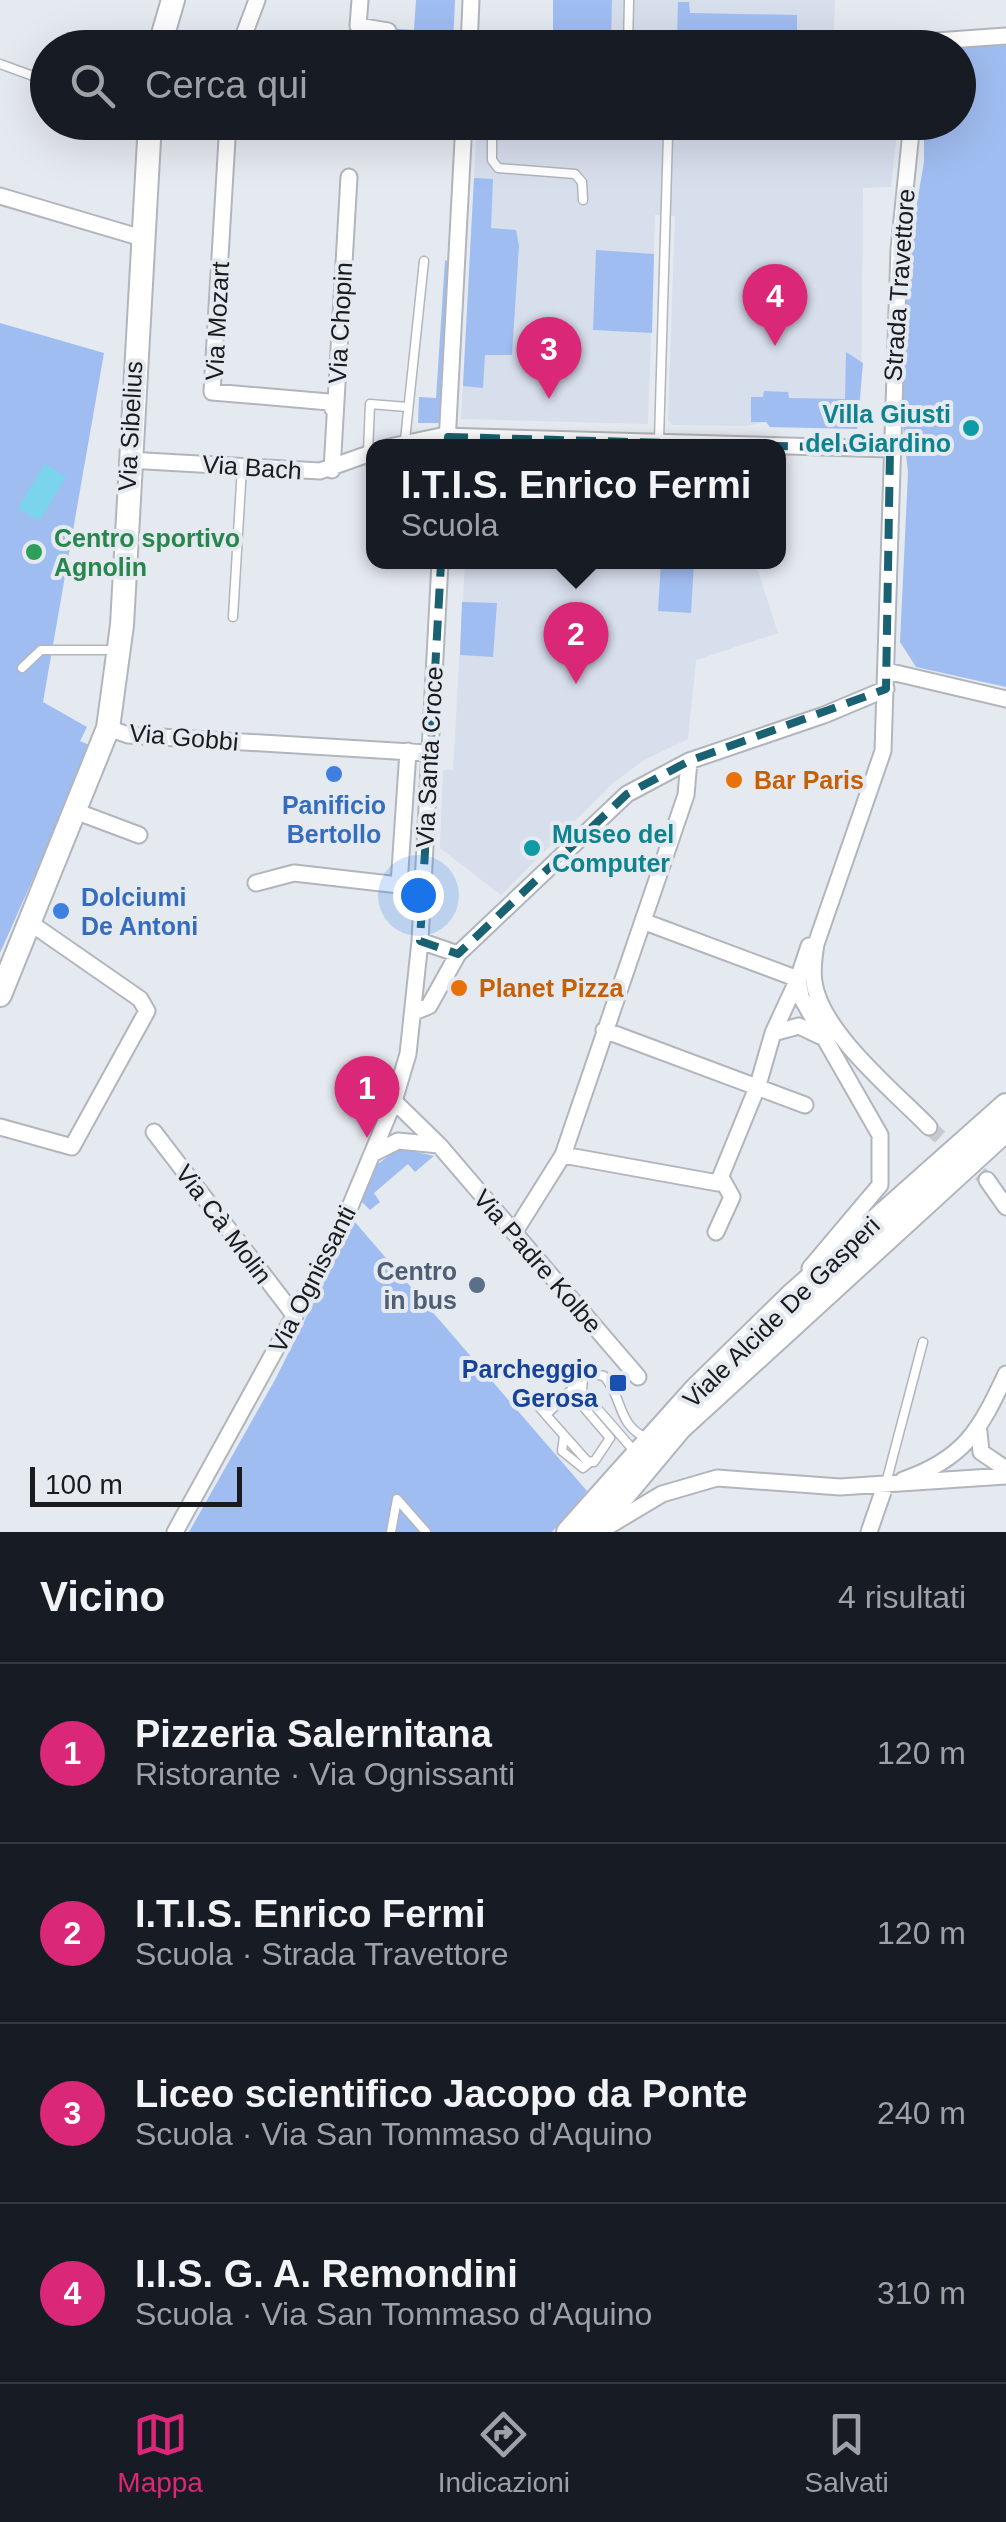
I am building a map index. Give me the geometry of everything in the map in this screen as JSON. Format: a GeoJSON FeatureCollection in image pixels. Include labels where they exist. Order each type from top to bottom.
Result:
{"type":"FeatureCollection","features":[{"type":"Feature","properties":{"kind":"main road"},"geometry":{"type":"LineString","coordinates":[[164,30],[172,0]]}},
{"type":"Feature","properties":{"kind":"main road","name":"Via Sibelius"},"geometry":{"type":"LineString","coordinates":[[108,728],[120,650],[149,140]]}},
{"type":"Feature","properties":{"kind":"main road","name":"Via Gobbi"},"geometry":{"type":"LineString","coordinates":[[0,995],[108,728]]}},
{"type":"Feature","properties":{"kind":"main road","name":"Viale Alcide De Gasperi"},"geometry":{"type":"LineString","coordinates":[[568,1532],[651,1452],[791,1296],[1006,1104]]}},
{"type":"Feature","properties":{"kind":"main road","name":"Viale Alcide De Gasperi"},"geometry":{"type":"LineString","coordinates":[[596,1532],[651,1452],[1006,1130]]}},
{"type":"Feature","properties":{"kind":"street"},"geometry":{"type":"LineString","coordinates":[[246,30],[257,0]]}},
{"type":"Feature","properties":{"kind":"street"},"geometry":{"type":"LineString","coordinates":[[360,0],[358,26],[382,30]]}},
{"type":"Feature","properties":{"kind":"street"},"geometry":{"type":"LineString","coordinates":[[470,30],[472,0]]}},
{"type":"Feature","properties":{"kind":"street"},"geometry":{"type":"LineString","coordinates":[[976,37],[1006,36]]}},
{"type":"Feature","properties":{"kind":"street","name":"Via Mozart"},"geometry":{"type":"LineString","coordinates":[[227,140],[212,392],[329,402],[335,412]]}},
{"type":"Feature","properties":{"kind":"street"},"geometry":{"type":"LineString","coordinates":[[448,439],[463,140]]}},
{"type":"Feature","properties":{"kind":"street","name":"Strada Travettore"},"geometry":{"type":"LineString","coordinates":[[882,750],[898,249],[910,140]]}},
{"type":"Feature","properties":{"kind":"street","name":"Via Chopin"},"geometry":{"type":"LineString","coordinates":[[332,470],[349,177]]}},
{"type":"Feature","properties":{"kind":"street"},"geometry":{"type":"LineString","coordinates":[[0,196],[142,238]]}},
{"type":"Feature","properties":{"kind":"street"},"geometry":{"type":"LineString","coordinates":[[786,447],[890,449]]}},
{"type":"Feature","properties":{"kind":"street","name":"Via Bach"},"geometry":{"type":"LineString","coordinates":[[128,460],[332,470],[366,455]]}},
{"type":"Feature","properties":{"kind":"street","name":"Via Santa Croce"},"geometry":{"type":"LineString","coordinates":[[414,1012],[440,569]]}},
{"type":"Feature","properties":{"kind":"street"},"geometry":{"type":"LineString","coordinates":[[887,671],[1006,699]]}},
{"type":"Feature","properties":{"kind":"street"},"geometry":{"type":"LineString","coordinates":[[414,1012],[429,1006],[458,954],[628,794],[689,761],[886,688]]}},
{"type":"Feature","properties":{"kind":"street","name":"Via Gobbi"},"geometry":{"type":"LineString","coordinates":[[108,728],[128,736],[428,753]]}},
{"type":"Feature","properties":{"kind":"street"},"geometry":{"type":"LineString","coordinates":[[718,1182],[882,750]]}},
{"type":"Feature","properties":{"kind":"street"},"geometry":{"type":"LineString","coordinates":[[882,750],[816,944],[814,986],[824,1012],[848,1043],[929,1127]]}},
{"type":"Feature","properties":{"kind":"street","name":"Via Santa Croce"},"geometry":{"type":"LineString","coordinates":[[256,883],[294,873],[399,885],[408,751]]}},
{"type":"Feature","properties":{"kind":"street"},"geometry":{"type":"LineString","coordinates":[[514,1233],[564,1154],[686,794],[689,761]]}},
{"type":"Feature","properties":{"kind":"street"},"geometry":{"type":"LineString","coordinates":[[74,811],[139,835]]}},
{"type":"Feature","properties":{"kind":"street"},"geometry":{"type":"LineString","coordinates":[[0,1127],[72,1147],[146,1011],[140,999],[29,922]]}},
{"type":"Feature","properties":{"kind":"street"},"geometry":{"type":"LineString","coordinates":[[645,922],[798,979]]}},
{"type":"Feature","properties":{"kind":"street"},"geometry":{"type":"LineString","coordinates":[[420,941],[458,954]]}},
{"type":"Feature","properties":{"kind":"street"},"geometry":{"type":"LineString","coordinates":[[791,1296],[880,1185],[884,1157],[880,1135],[807,1012],[798,979]]}},
{"type":"Feature","properties":{"kind":"street","name":"Via Ognissanti"},"geometry":{"type":"LineString","coordinates":[[175,1532],[337,1238],[394,1101],[414,1012]]}},
{"type":"Feature","properties":{"kind":"street"},"geometry":{"type":"LineString","coordinates":[[773,1033],[799,1026],[820,1036]]}},
{"type":"Feature","properties":{"kind":"street"},"geometry":{"type":"LineString","coordinates":[[604,1030],[804,1104]]}},
{"type":"Feature","properties":{"kind":"street","name":"Via Padre Kolbe"},"geometry":{"type":"LineString","coordinates":[[394,1101],[439,1145],[638,1377]]}},
{"type":"Feature","properties":{"kind":"street","name":"Via Cà Molin"},"geometry":{"type":"LineString","coordinates":[[154,1132],[295,1316]]}},
{"type":"Feature","properties":{"kind":"street"},"geometry":{"type":"LineString","coordinates":[[372,1154],[398,1141],[439,1145]]}},
{"type":"Feature","properties":{"kind":"street"},"geometry":{"type":"LineString","coordinates":[[564,1154],[723,1181],[732,1198],[716,1232]]}},
{"type":"Feature","properties":{"kind":"street"},"geometry":{"type":"LineString","coordinates":[[986,1180],[1006,1207]]}},
{"type":"Feature","properties":{"kind":"street"},"geometry":{"type":"LineString","coordinates":[[885,1486],[932,1470],[979,1432],[1006,1374]]}},
{"type":"Feature","properties":{"kind":"street"},"geometry":{"type":"LineString","coordinates":[[979,1432],[980,1452],[1006,1472]]}},
{"type":"Feature","properties":{"kind":"street"},"geometry":{"type":"LineString","coordinates":[[596,1532],[662,1494],[717,1478],[885,1486],[1006,1472]]}},
{"type":"Feature","properties":{"kind":"street"},"geometry":{"type":"LineString","coordinates":[[871,1531],[885,1486]]}},
{"type":"Feature","properties":{"kind":"lane"},"geometry":{"type":"LineString","coordinates":[[628,30],[629,0]]}},
{"type":"Feature","properties":{"kind":"lane"},"geometry":{"type":"LineString","coordinates":[[0,64],[30,75]]}},
{"type":"Feature","properties":{"kind":"lane"},"geometry":{"type":"LineString","coordinates":[[492,140],[492,160],[498,168],[574,174],[582,182],[583,200]]}},
{"type":"Feature","properties":{"kind":"lane"},"geometry":{"type":"LineString","coordinates":[[658,439],[668,140]]}},
{"type":"Feature","properties":{"kind":"lane"},"geometry":{"type":"LineString","coordinates":[[405,439],[424,261]]}},
{"type":"Feature","properties":{"kind":"lane"},"geometry":{"type":"LineString","coordinates":[[371,439],[370,404],[406,407]]}},
{"type":"Feature","properties":{"kind":"lane"},"geometry":{"type":"LineString","coordinates":[[233,617],[242,466]]}},
{"type":"Feature","properties":{"kind":"lane"},"geometry":{"type":"LineString","coordinates":[[22,668],[41,650],[120,650]]}},
{"type":"Feature","properties":{"kind":"lane"},"geometry":{"type":"LineString","coordinates":[[885,1486],[923,1342]]}},
{"type":"Feature","properties":{"kind":"lane"},"geometry":{"type":"LineString","coordinates":[[546,1415],[590,1373],[604,1376],[617,1393],[620,1416],[651,1452]]}},
{"type":"Feature","properties":{"kind":"lane"},"geometry":{"type":"LineString","coordinates":[[584,1378],[582,1390],[651,1452]]}},
{"type":"Feature","properties":{"kind":"lane"},"geometry":{"type":"LineString","coordinates":[[527,1394],[590,1463],[610,1438],[574,1396],[574,1387]]}},
{"type":"Feature","properties":{"kind":"lane"},"geometry":{"type":"LineString","coordinates":[[391,1532],[397,1499],[426,1532]]}},
{"type":"Feature","properties":{"kind":"highlighted area"},"geometry":{"type":"Polygon","coordinates":[[[448,437],[890,449],[886,689],[689,761],[627,794],[458,954],[420,941],[448,437]]]}},
{"type":"Feature","properties":{"kind":"shaded area"},"geometry":{"type":"Polygon","coordinates":[[[416,0],[455,0],[454,30],[414,30],[416,0]]]}},
{"type":"Feature","properties":{"kind":"shaded area"},"geometry":{"type":"Polygon","coordinates":[[[553,0],[612,0],[611,30],[553,30],[553,0]]]}},
{"type":"Feature","properties":{"kind":"shaded area"},"geometry":{"type":"Polygon","coordinates":[[[612,0],[835,0],[834,30],[611,30],[612,0]]]}},
{"type":"Feature","properties":{"kind":"shaded area"},"geometry":{"type":"Polygon","coordinates":[[[678,2],[689,2],[690,13],[797,15],[797,30],[677,30],[678,2]]]}},
{"type":"Feature","properties":{"kind":"shaded area"},"geometry":{"type":"Polygon","coordinates":[[[1006,41],[1006,687],[916,667],[900,642],[908,473],[900,397],[908,255],[924,162],[924,140],[976,140],[976,44],[1006,41]]]}},
{"type":"Feature","properties":{"kind":"shaded area"},"geometry":{"type":"Polygon","coordinates":[[[476,140],[896,140],[891,187],[863,188],[861,425],[857,429],[770,427],[765,422],[746,426],[673,425],[668,420],[675,216],[655,215],[648,424],[461,419],[476,140]]]}},
{"type":"Feature","properties":{"kind":"shaded area"},"geometry":{"type":"Polygon","coordinates":[[[474,178],[493,179],[491,228],[516,230],[519,246],[512,355],[485,355],[483,388],[463,386],[474,178]]]}},
{"type":"Feature","properties":{"kind":"shaded area"},"geometry":{"type":"Polygon","coordinates":[[[596,250],[654,254],[652,333],[593,330],[596,250]]]}},
{"type":"Feature","properties":{"kind":"shaded area"},"geometry":{"type":"Polygon","coordinates":[[[445,260],[456,264],[443,423],[418,423],[419,397],[436,398],[445,260]]]}},
{"type":"Feature","properties":{"kind":"shaded area","name":"Centro sportivo Agnolin"},"geometry":{"type":"Polygon","coordinates":[[[0,323],[104,353],[43,702],[87,727],[80,741],[92,746],[0,953],[0,323]]]}},
{"type":"Feature","properties":{"kind":"shaded area"},"geometry":{"type":"Polygon","coordinates":[[[846,352],[863,363],[857,429],[770,427],[766,422],[751,422],[751,397],[763,397],[764,391],[788,392],[789,398],[845,399],[846,352]]]}},
{"type":"Feature","properties":{"kind":"shaded area"},"geometry":{"type":"Polygon","coordinates":[[[45,464],[66,477],[39,521],[18,508],[45,464]]]}},
{"type":"Feature","properties":{"kind":"shaded area"},"geometry":{"type":"Polygon","coordinates":[[[465,569],[757,569],[778,633],[696,660],[688,739],[644,760],[613,783],[501,895],[440,848],[443,770],[453,770],[465,569]]]}},
{"type":"Feature","properties":{"kind":"shaded area"},"geometry":{"type":"Polygon","coordinates":[[[661,569],[694,569],[691,613],[658,611],[661,569]]]}},
{"type":"Feature","properties":{"kind":"shaded area"},"geometry":{"type":"Polygon","coordinates":[[[462,602],[497,603],[493,657],[460,655],[462,602]]]}},
{"type":"Feature","properties":{"kind":"shaded area"},"geometry":{"type":"Polygon","coordinates":[[[399,1148],[434,1156],[415,1172],[408,1164],[374,1193],[380,1202],[370,1210],[361,1201],[374,1167],[399,1148]]]}},
{"type":"Feature","properties":{"kind":"shaded area"},"geometry":{"type":"Polygon","coordinates":[[[354,1221],[587,1491],[552,1532],[189,1532],[276,1378],[354,1221]]]}},
{"type":"Feature","properties":{"kind":"tunnel"},"geometry":{"type":"LineString","coordinates":[[929,1127],[987,1180]]}},
{"type":"Feature","properties":{"kind":"place","name":"I.I.S. G. A. Remondini"},"geometry":{"type":"Point","coordinates":[775,346]}},
{"type":"Feature","properties":{"kind":"place","name":"Liceo scientifico Jacopo da Ponte"},"geometry":{"type":"Point","coordinates":[549,399]}},
{"type":"Feature","properties":{"kind":"place","name":"Villa Giusti del Giardino"},"geometry":{"type":"Point","coordinates":[971,428]}},
{"type":"Feature","properties":{"kind":"place","name":"Centro sportivo Agnolin"},"geometry":{"type":"Point","coordinates":[34,552]}},
{"type":"Feature","properties":{"kind":"place","name":"I.T.I.S. Enrico Fermi"},"geometry":{"type":"Point","coordinates":[576,684]}},
{"type":"Feature","properties":{"kind":"place","name":"Panificio Bertollo"},"geometry":{"type":"Point","coordinates":[334,774]}},
{"type":"Feature","properties":{"kind":"place","name":"Bar Paris"},"geometry":{"type":"Point","coordinates":[734,780]}},
{"type":"Feature","properties":{"kind":"place","name":"Museo del Computer"},"geometry":{"type":"Point","coordinates":[532,848]}},
{"type":"Feature","properties":{"kind":"place","name":"Dolciumi De Antoni"},"geometry":{"type":"Point","coordinates":[61,911]}},
{"type":"Feature","properties":{"kind":"place","name":"Planet Pizza"},"geometry":{"type":"Point","coordinates":[459,988]}},
{"type":"Feature","properties":{"kind":"place","name":"Pizzeria Salernitana"},"geometry":{"type":"Point","coordinates":[367,1138]}},
{"type":"Feature","properties":{"kind":"place","name":"Centro in bus"},"geometry":{"type":"Point","coordinates":[477,1285]}},
{"type":"Feature","properties":{"kind":"place","name":"Parcheggio Gerosa"},"geometry":{"type":"Point","coordinates":[618,1383]}}]}
